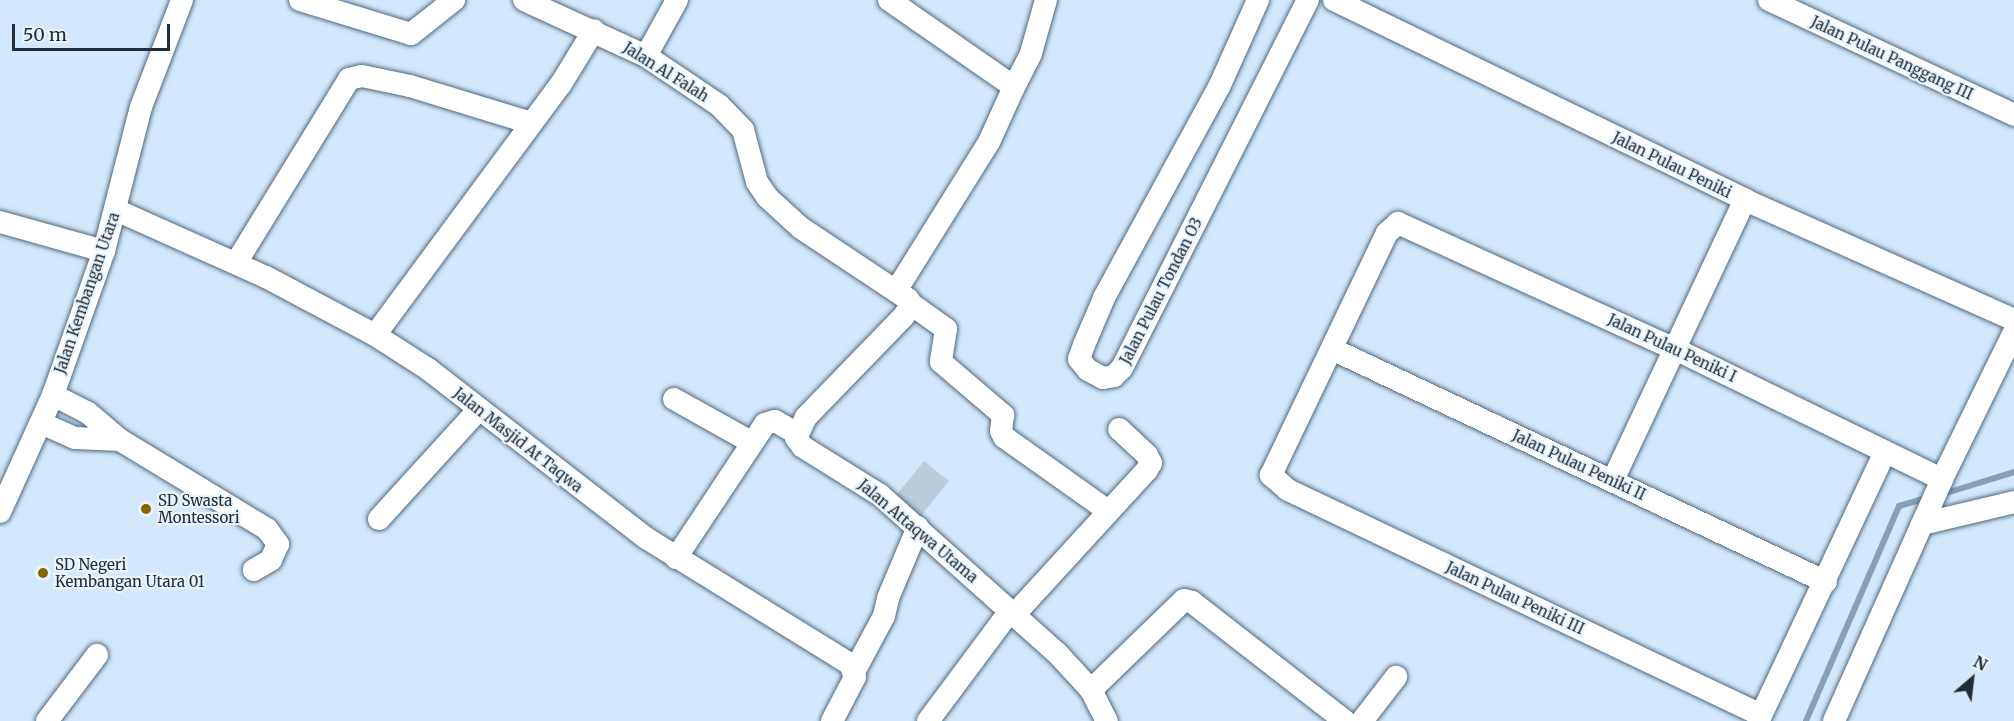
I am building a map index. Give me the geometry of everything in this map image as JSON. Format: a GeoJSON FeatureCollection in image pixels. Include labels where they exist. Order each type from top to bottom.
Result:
{"type":"FeatureCollection","features":[{"type":"Feature","properties":{"kind":"street","name":"Jalan Kembangan Utara"},"geometry":{"type":"LineString","coordinates":[[0,512],[53,395],[104,251],[141,106],[182,0]]}},
{"type":"Feature","properties":{"kind":"street"},"geometry":{"type":"LineString","coordinates":[[300,0],[411,34],[454,0]]}},
{"type":"Feature","properties":{"kind":"street","name":"Jalan Al Falah"},"geometry":{"type":"LineString","coordinates":[[524,0],[555,5],[594,30],[646,56],[719,105],[743,130],[757,182],[766,197],[801,228],[904,296],[946,329],[941,362],[1003,415],[1001,432],[1004,437],[1108,511]]}},
{"type":"Feature","properties":{"kind":"street"},"geometry":{"type":"LineString","coordinates":[[646,56],[677,0]]}},
{"type":"Feature","properties":{"kind":"street"},"geometry":{"type":"LineString","coordinates":[[890,0],[1014,87]]}},
{"type":"Feature","properties":{"kind":"street"},"geometry":{"type":"LineString","coordinates":[[676,558],[765,424],[775,421],[796,433],[806,417],[904,296],[989,142],[1031,53],[1046,0]]}},
{"type":"Feature","properties":{"kind":"street","name":"Jalan Pulau Tondan O3"},"geometry":{"type":"LineString","coordinates":[[1258,0],[1220,85],[1104,298],[1084,345],[1079,359],[1088,370],[1103,378],[1113,376],[1122,368],[1308,0]]}},
{"type":"Feature","properties":{"kind":"street","name":"Jalan Pulau Peniki"},"geometry":{"type":"LineString","coordinates":[[1335,0],[1745,200],[2014,320]]}},
{"type":"Feature","properties":{"kind":"street","name":"Jalan Pulau Panggang III"},"geometry":{"type":"LineString","coordinates":[[1769,0],[2014,115]]}},
{"type":"Feature","properties":{"kind":"street"},"geometry":{"type":"LineString","coordinates":[[375,335],[561,84],[594,30]]}},
{"type":"Feature","properties":{"kind":"street"},"geometry":{"type":"LineString","coordinates":[[236,262],[349,79],[362,76],[410,86],[531,123]]}},
{"type":"Feature","properties":{"kind":"street"},"geometry":{"type":"LineString","coordinates":[[1613,480],[1745,200]]}},
{"type":"Feature","properties":{"kind":"street","name":"Jalan Masjid At Taqwa"},"geometry":{"type":"LineString","coordinates":[[116,210],[236,262],[375,335],[479,409],[676,558],[824,646],[855,670]]}},
{"type":"Feature","properties":{"kind":"street"},"geometry":{"type":"LineString","coordinates":[[0,222],[104,251]]}},
{"type":"Feature","properties":{"kind":"street","name":"Jalan Pulau Peniki I"},"geometry":{"type":"LineString","coordinates":[[1332,349],[1387,232],[1398,223],[1675,349],[1885,452],[1940,484]]}},
{"type":"Feature","properties":{"kind":"street"},"geometry":{"type":"LineString","coordinates":[[1834,721],[1940,484],[2014,332]]}},
{"type":"Feature","properties":{"kind":"street","name":"Jalan Pulau Peniki III"},"geometry":{"type":"LineString","coordinates":[[1332,349],[1272,470],[1274,480],[1288,490],[1758,714],[1767,708],[1826,582]]}},
{"type":"Feature","properties":{"kind":"street","name":"Jalan Pulau Peniki II"},"geometry":{"type":"LineString","coordinates":[[1332,349],[1826,582]]}},
{"type":"Feature","properties":{"kind":"street"},"geometry":{"type":"LineString","coordinates":[[53,395],[87,412],[120,440],[267,528],[278,544],[271,560],[254,570]]}},
{"type":"Feature","properties":{"kind":"street"},"geometry":{"type":"LineString","coordinates":[[674,399],[753,443]]}},
{"type":"Feature","properties":{"kind":"street"},"geometry":{"type":"LineString","coordinates":[[379,519],[479,409]]}},
{"type":"Feature","properties":{"kind":"street"},"geometry":{"type":"LineString","coordinates":[[41,423],[75,438],[120,440]]}},
{"type":"Feature","properties":{"kind":"street"},"geometry":{"type":"LineString","coordinates":[[928,721],[1012,613],[1151,463],[1119,429]]}},
{"type":"Feature","properties":{"kind":"street","name":"Jalan Attaqwa Utama"},"geometry":{"type":"LineString","coordinates":[[796,433],[803,447],[861,481],[918,527],[1012,613],[1091,690],[1107,721]]}},
{"type":"Feature","properties":{"kind":"street"},"geometry":{"type":"LineString","coordinates":[[1826,582],[1885,452]]}},
{"type":"Feature","properties":{"kind":"street"},"geometry":{"type":"LineString","coordinates":[[1924,520],[2014,501]]}},
{"type":"Feature","properties":{"kind":"street"},"geometry":{"type":"LineString","coordinates":[[832,721],[855,677],[855,670],[884,616],[888,598],[918,527]]}},
{"type":"Feature","properties":{"kind":"street"},"geometry":{"type":"LineString","coordinates":[[1091,690],[1184,600],[1192,602],[1345,721]]}},
{"type":"Feature","properties":{"kind":"street"},"geometry":{"type":"LineString","coordinates":[[48,721],[96,655]]}},
{"type":"Feature","properties":{"kind":"street"},"geometry":{"type":"LineString","coordinates":[[1362,721],[1396,677]]}},
{"type":"Feature","properties":{"kind":"shaded area"},"geometry":{"type":"Polygon","coordinates":[[[924,461],[949,481],[914,524],[889,504],[924,461]]]}},
{"type":"Feature","properties":{"kind":"waterway"},"geometry":{"type":"LineString","coordinates":[[1943,494],[2014,472]]}},
{"type":"Feature","properties":{"kind":"waterway"},"geometry":{"type":"LineString","coordinates":[[1806,721],[1899,506],[1927,498]]}},
{"type":"Feature","properties":{"kind":"place","name":"SD Swasta Montessori"},"geometry":{"type":"Point","coordinates":[146,509]}},
{"type":"Feature","properties":{"kind":"place","name":"SD Negeri Kembangan Utara 01"},"geometry":{"type":"Point","coordinates":[43,573]}}]}
